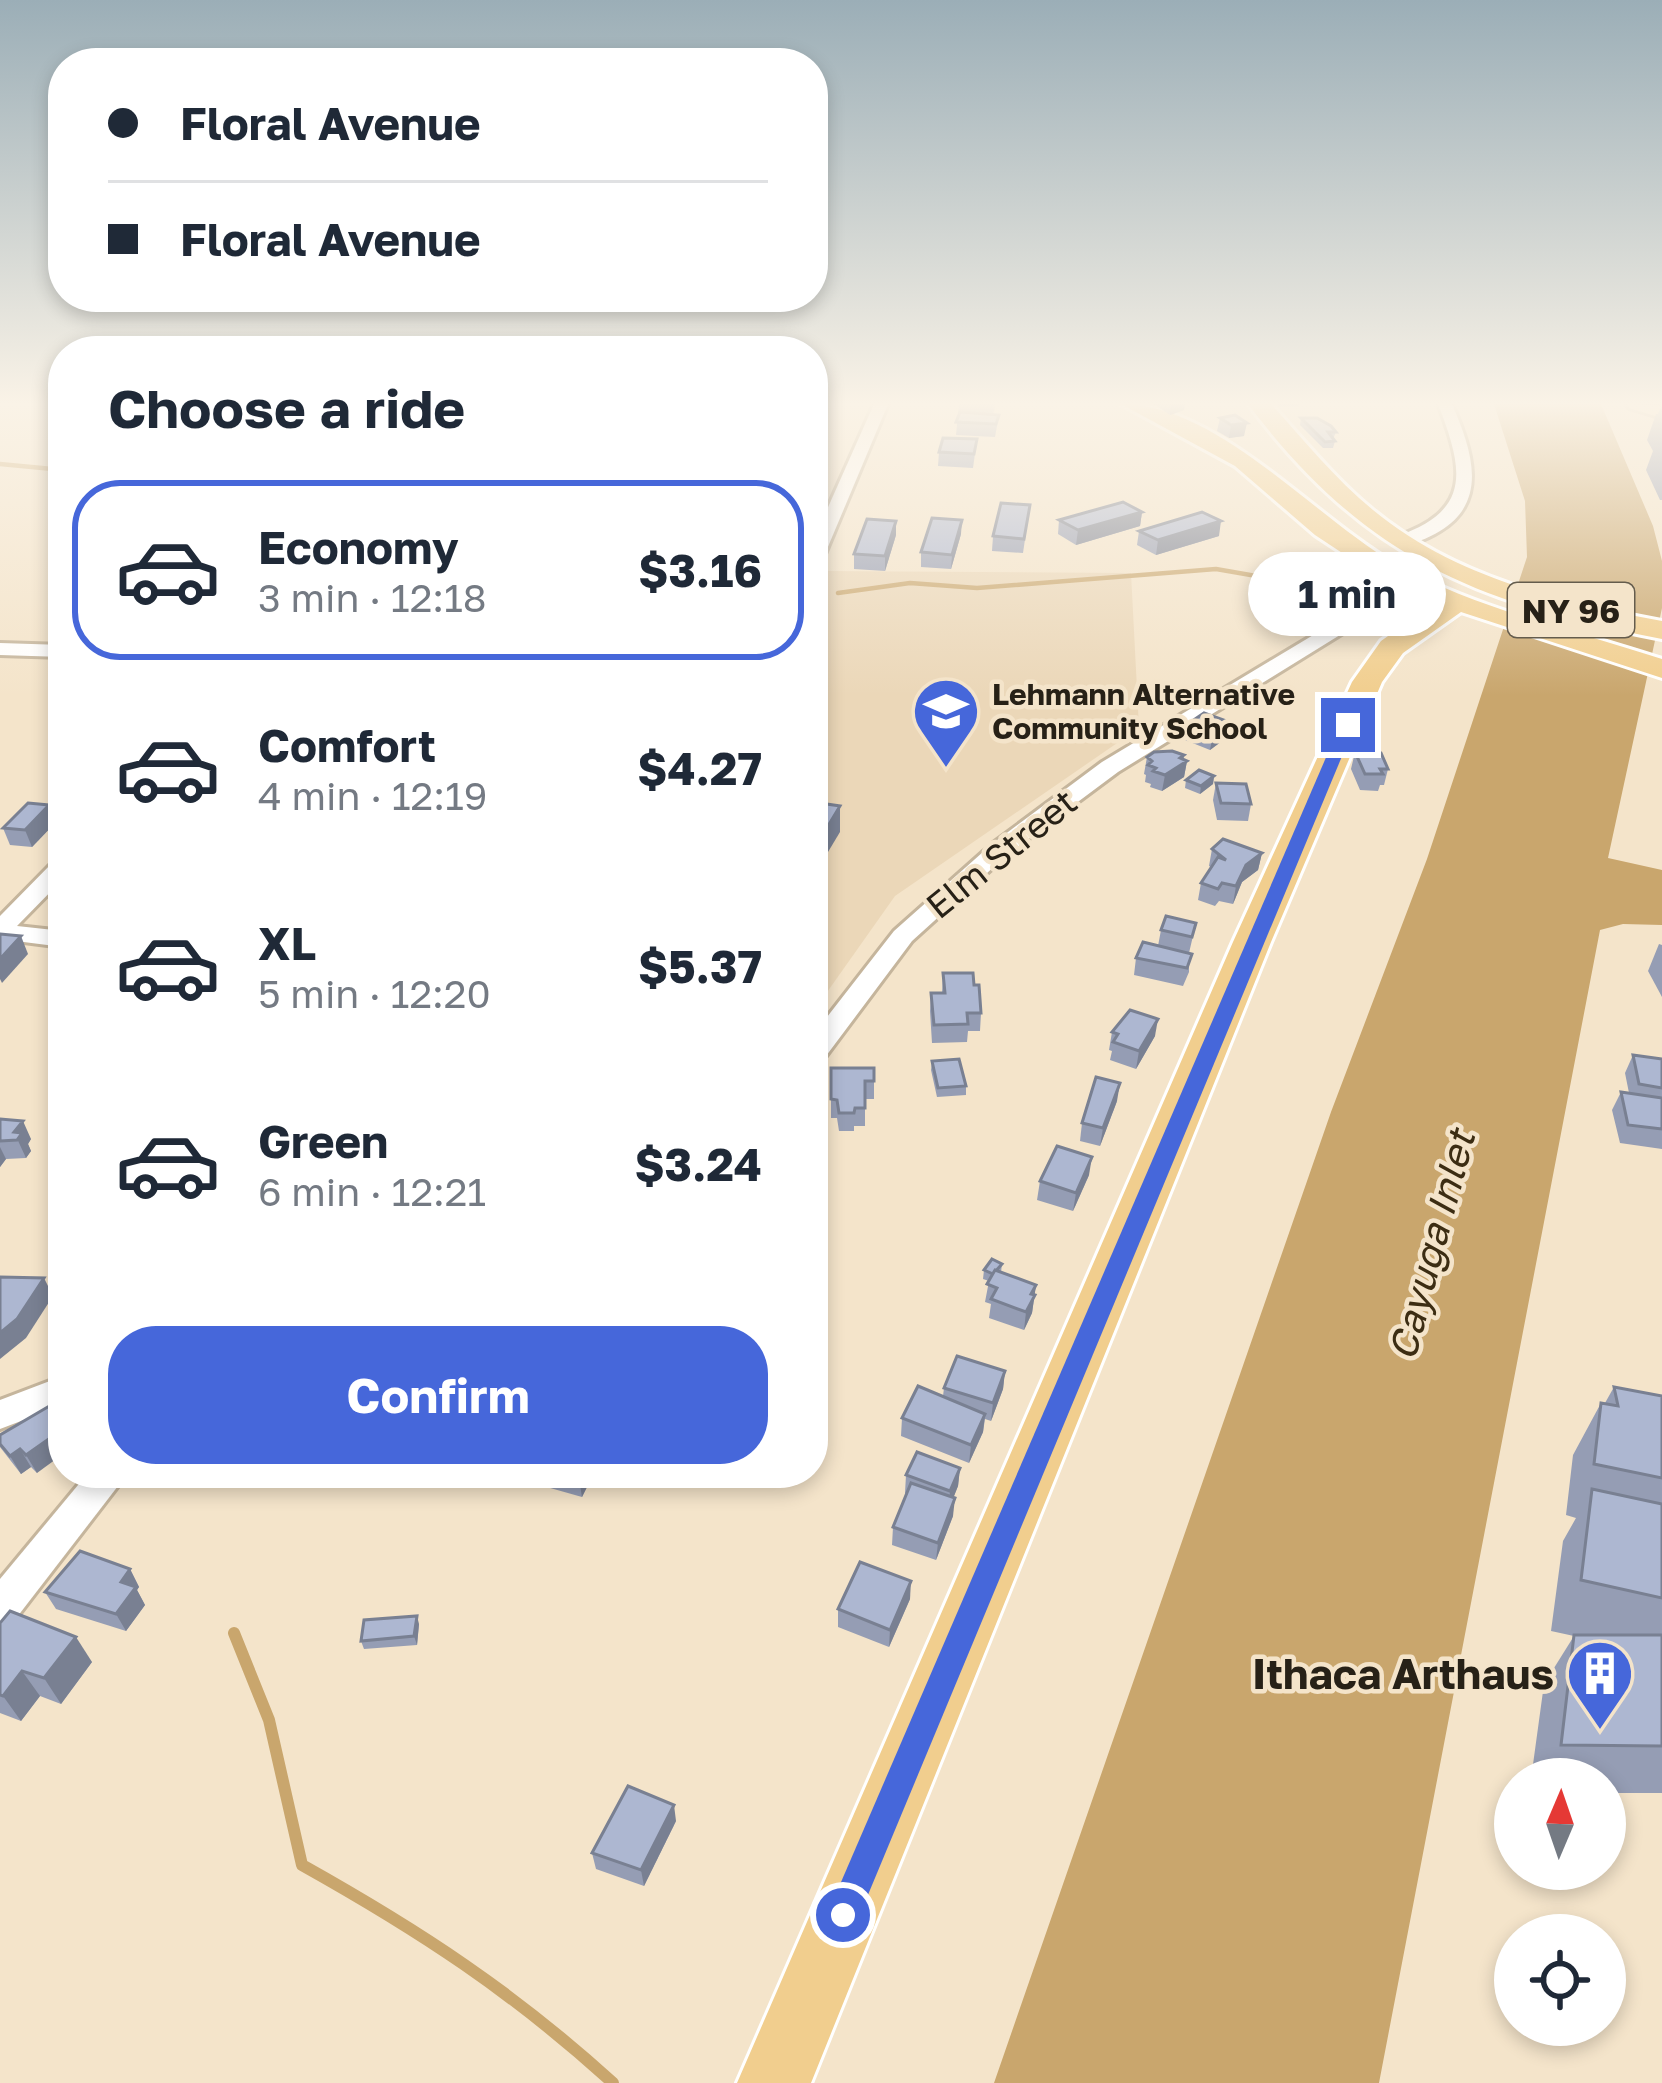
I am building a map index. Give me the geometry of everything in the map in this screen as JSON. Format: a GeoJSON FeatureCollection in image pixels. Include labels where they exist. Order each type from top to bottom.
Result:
{"type":"FeatureCollection","features":[{"type":"Feature","properties":{"kind":"main road"},"geometry":{"type":"LineString","coordinates":[[1294,501],[1359,554],[1462,604],[1662,669]]}},
{"type":"Feature","properties":{"kind":"main road","name":"NY 96"},"geometry":{"type":"LineString","coordinates":[[1351,501],[1401,541],[1462,604],[1565,609],[1662,630]]}},
{"type":"Feature","properties":{"kind":"main road"},"geometry":{"type":"LineString","coordinates":[[774,2083],[1338,746],[1381,660],[1462,604]]}},
{"type":"Feature","properties":{"kind":"street"},"geometry":{"type":"LineString","coordinates":[[1401,541],[1439,527],[1464,501]]}},
{"type":"Feature","properties":{"kind":"street","name":"Elm Street"},"geometry":{"type":"LineString","coordinates":[[828,1035],[922,917],[1088,782],[1342,626],[1462,604]]}},
{"type":"Feature","properties":{"kind":"street"},"geometry":{"type":"LineString","coordinates":[[0,649],[48,651]]}},
{"type":"Feature","properties":{"kind":"street"},"geometry":{"type":"LineString","coordinates":[[0,931],[48,881]]}},
{"type":"Feature","properties":{"kind":"street"},"geometry":{"type":"LineString","coordinates":[[0,931],[48,936]]}},
{"type":"Feature","properties":{"kind":"street"},"geometry":{"type":"LineString","coordinates":[[0,1415],[48,1396]]}},
{"type":"Feature","properties":{"kind":"street"},"geometry":{"type":"LineString","coordinates":[[0,1608],[98,1488]]}},
{"type":"Feature","properties":{"kind":"shaded area","name":"Lehmann Alternative Community School"},"geometry":{"type":"Polygon","coordinates":[[[828,571],[1131,573],[1139,728],[895,896],[828,991],[828,571]]]}},
{"type":"Feature","properties":{"kind":"water","name":"Cayuga Inlet"},"geometry":{"type":"Polygon","coordinates":[[[1525,501],[1642,501],[1653,526],[1662,561],[1662,608],[1608,858],[1662,870],[1662,925],[1623,924],[1600,930],[1379,2083],[994,2083],[1331,1112],[1427,859],[1527,557],[1525,501]]]}},
{"type":"Feature","properties":{"kind":"building"},"geometry":{"type":"Polygon","coordinates":[[[1123,502],[1142,512],[1078,530],[1059,520],[1123,502]]]}},
{"type":"Feature","properties":{"kind":"building"},"geometry":{"type":"Polygon","coordinates":[[[1001,503],[1030,505],[1024,539],[993,536],[1001,503]]]}},
{"type":"Feature","properties":{"kind":"building"},"geometry":{"type":"Polygon","coordinates":[[[1202,512],[1221,521],[1158,540],[1139,531],[1202,512]]]}},
{"type":"Feature","properties":{"kind":"building"},"geometry":{"type":"Polygon","coordinates":[[[932,518],[962,520],[952,555],[921,552],[932,518]]]}},
{"type":"Feature","properties":{"kind":"building"},"geometry":{"type":"Polygon","coordinates":[[[867,519],[896,521],[885,556],[854,554],[867,519]]]}},
{"type":"Feature","properties":{"kind":"building"},"geometry":{"type":"Polygon","coordinates":[[[1204,713],[1229,722],[1213,734],[1188,724],[1204,713]]]}},
{"type":"Feature","properties":{"kind":"building"},"geometry":{"type":"Polygon","coordinates":[[[1172,751],[1187,761],[1165,775],[1148,765],[1152,761],[1147,757],[1154,752],[1172,751]]]}},
{"type":"Feature","properties":{"kind":"building"},"geometry":{"type":"Polygon","coordinates":[[[1355,752],[1381,753],[1388,769],[1380,769],[1383,774],[1365,774],[1355,752]]]}},
{"type":"Feature","properties":{"kind":"building"},"geometry":{"type":"Polygon","coordinates":[[[1199,770],[1214,776],[1201,786],[1186,780],[1199,770]]]}},
{"type":"Feature","properties":{"kind":"building"},"geometry":{"type":"Polygon","coordinates":[[[1216,783],[1246,784],[1251,804],[1221,803],[1216,783]]]}},
{"type":"Feature","properties":{"kind":"building"},"geometry":{"type":"Polygon","coordinates":[[[28,803],[48,805],[25,830],[3,828],[28,803]]]}},
{"type":"Feature","properties":{"kind":"building"},"geometry":{"type":"Polygon","coordinates":[[[828,804],[840,806],[828,826],[828,804]]]}},
{"type":"Feature","properties":{"kind":"building"},"geometry":{"type":"Polygon","coordinates":[[[1223,839],[1262,853],[1246,865],[1236,886],[1222,883],[1218,889],[1201,883],[1218,857],[1226,860],[1212,849],[1223,839]]]}},
{"type":"Feature","properties":{"kind":"building"},"geometry":{"type":"Polygon","coordinates":[[[1166,916],[1196,923],[1192,937],[1161,930],[1166,916]]]}},
{"type":"Feature","properties":{"kind":"building"},"geometry":{"type":"Polygon","coordinates":[[[0,934],[21,936],[0,959],[0,934]]]}},
{"type":"Feature","properties":{"kind":"building"},"geometry":{"type":"Polygon","coordinates":[[[1143,942],[1192,954],[1187,968],[1136,958],[1143,942]]]}},
{"type":"Feature","properties":{"kind":"building"},"geometry":{"type":"Polygon","coordinates":[[[943,973],[973,973],[974,985],[979,985],[981,1013],[967,1013],[968,1024],[934,1025],[931,993],[945,993],[943,973]]]}},
{"type":"Feature","properties":{"kind":"building"},"geometry":{"type":"Polygon","coordinates":[[[1130,1010],[1158,1019],[1139,1051],[1113,1042],[1118,1034],[1112,1032],[1130,1010]]]}},
{"type":"Feature","properties":{"kind":"building"},"geometry":{"type":"Polygon","coordinates":[[[1633,1055],[1662,1059],[1662,1088],[1639,1084],[1633,1055]]]}},
{"type":"Feature","properties":{"kind":"building"},"geometry":{"type":"Polygon","coordinates":[[[959,1059],[966,1086],[938,1088],[932,1061],[959,1059]]]}},
{"type":"Feature","properties":{"kind":"building"},"geometry":{"type":"Polygon","coordinates":[[[831,1068],[874,1068],[874,1081],[865,1081],[865,1108],[839,1113],[837,1100],[831,1099],[831,1068]]]}},
{"type":"Feature","properties":{"kind":"building"},"geometry":{"type":"Polygon","coordinates":[[[1096,1077],[1120,1083],[1103,1128],[1082,1123],[1096,1077]]]}},
{"type":"Feature","properties":{"kind":"building"},"geometry":{"type":"Polygon","coordinates":[[[1621,1092],[1662,1098],[1662,1129],[1628,1125],[1621,1092]]]}},
{"type":"Feature","properties":{"kind":"building"},"geometry":{"type":"Polygon","coordinates":[[[0,1119],[23,1121],[14,1132],[22,1133],[17,1140],[0,1141],[0,1119]]]}},
{"type":"Feature","properties":{"kind":"building"},"geometry":{"type":"Polygon","coordinates":[[[1057,1146],[1092,1157],[1076,1193],[1040,1181],[1057,1146]]]}},
{"type":"Feature","properties":{"kind":"building"},"geometry":{"type":"Polygon","coordinates":[[[992,1259],[1002,1264],[993,1274],[984,1270],[992,1259]]]}},
{"type":"Feature","properties":{"kind":"building"},"geometry":{"type":"Polygon","coordinates":[[[995,1270],[1036,1285],[1026,1312],[991,1299],[997,1288],[987,1284],[995,1270]]]}},
{"type":"Feature","properties":{"kind":"building"},"geometry":{"type":"Polygon","coordinates":[[[0,1277],[44,1278],[17,1319],[0,1333],[0,1277]]]}},
{"type":"Feature","properties":{"kind":"building"},"geometry":{"type":"Polygon","coordinates":[[[957,1356],[1005,1371],[993,1403],[944,1388],[957,1356]]]}},
{"type":"Feature","properties":{"kind":"building"},"geometry":{"type":"Polygon","coordinates":[[[918,1386],[985,1414],[971,1445],[902,1418],[918,1386]]]}},
{"type":"Feature","properties":{"kind":"building"},"geometry":{"type":"Polygon","coordinates":[[[1614,1387],[1662,1396],[1662,1478],[1594,1464],[1601,1403],[1618,1406],[1614,1387]]]}},
{"type":"Feature","properties":{"kind":"building"},"geometry":{"type":"Polygon","coordinates":[[[48,1407],[48,1440],[26,1455],[20,1449],[10,1456],[0,1444],[0,1435],[48,1407]]]}},
{"type":"Feature","properties":{"kind":"building"},"geometry":{"type":"Polygon","coordinates":[[[917,1452],[960,1468],[950,1491],[906,1475],[917,1452]]]}},
{"type":"Feature","properties":{"kind":"building"},"geometry":{"type":"Polygon","coordinates":[[[911,1483],[955,1498],[938,1543],[893,1527],[911,1483]]]}},
{"type":"Feature","properties":{"kind":"building"},"geometry":{"type":"Polygon","coordinates":[[[1592,1489],[1662,1504],[1662,1598],[1581,1580],[1592,1489]]]}},
{"type":"Feature","properties":{"kind":"building"},"geometry":{"type":"Polygon","coordinates":[[[80,1551],[130,1569],[121,1582],[136,1587],[116,1614],[45,1592],[80,1551]]]}},
{"type":"Feature","properties":{"kind":"building"},"geometry":{"type":"Polygon","coordinates":[[[860,1562],[911,1581],[890,1630],[838,1609],[860,1562]]]}},
{"type":"Feature","properties":{"kind":"building"},"geometry":{"type":"Polygon","coordinates":[[[10,1611],[76,1637],[44,1678],[22,1671],[3,1696],[0,1623],[10,1611]]]}},
{"type":"Feature","properties":{"kind":"building"},"geometry":{"type":"Polygon","coordinates":[[[417,1616],[414,1636],[361,1641],[364,1620],[417,1616]]]}},
{"type":"Feature","properties":{"kind":"building"},"geometry":{"type":"Polygon","coordinates":[[[1574,1635],[1662,1635],[1662,1746],[1561,1745],[1574,1635]]]}},
{"type":"Feature","properties":{"kind":"building"},"geometry":{"type":"Polygon","coordinates":[[[628,1786],[674,1805],[641,1870],[592,1853],[628,1786]]]}},
{"type":"Feature","properties":{"kind":"waterway"},"geometry":{"type":"LineString","coordinates":[[838,593],[910,583],[977,588],[1216,569],[1302,584],[1323,594]]}},
{"type":"Feature","properties":{"kind":"waterway"},"geometry":{"type":"LineString","coordinates":[[234,1633],[269,1720],[302,1865],[464,1965],[613,2083]]}},
{"type":"Feature","properties":{"kind":"place","name":"Lehmann Alternative Community School"},"geometry":{"type":"Point","coordinates":[946,770]}},
{"type":"Feature","properties":{"kind":"place","name":"Ithaca Arthaus"},"geometry":{"type":"Point","coordinates":[1600,1732]}},
{"type":"Feature","properties":{"kind":"route"},"geometry":{"type":"LineString","coordinates":[[843,1915],[1252,942],[1348,725]]}}]}
